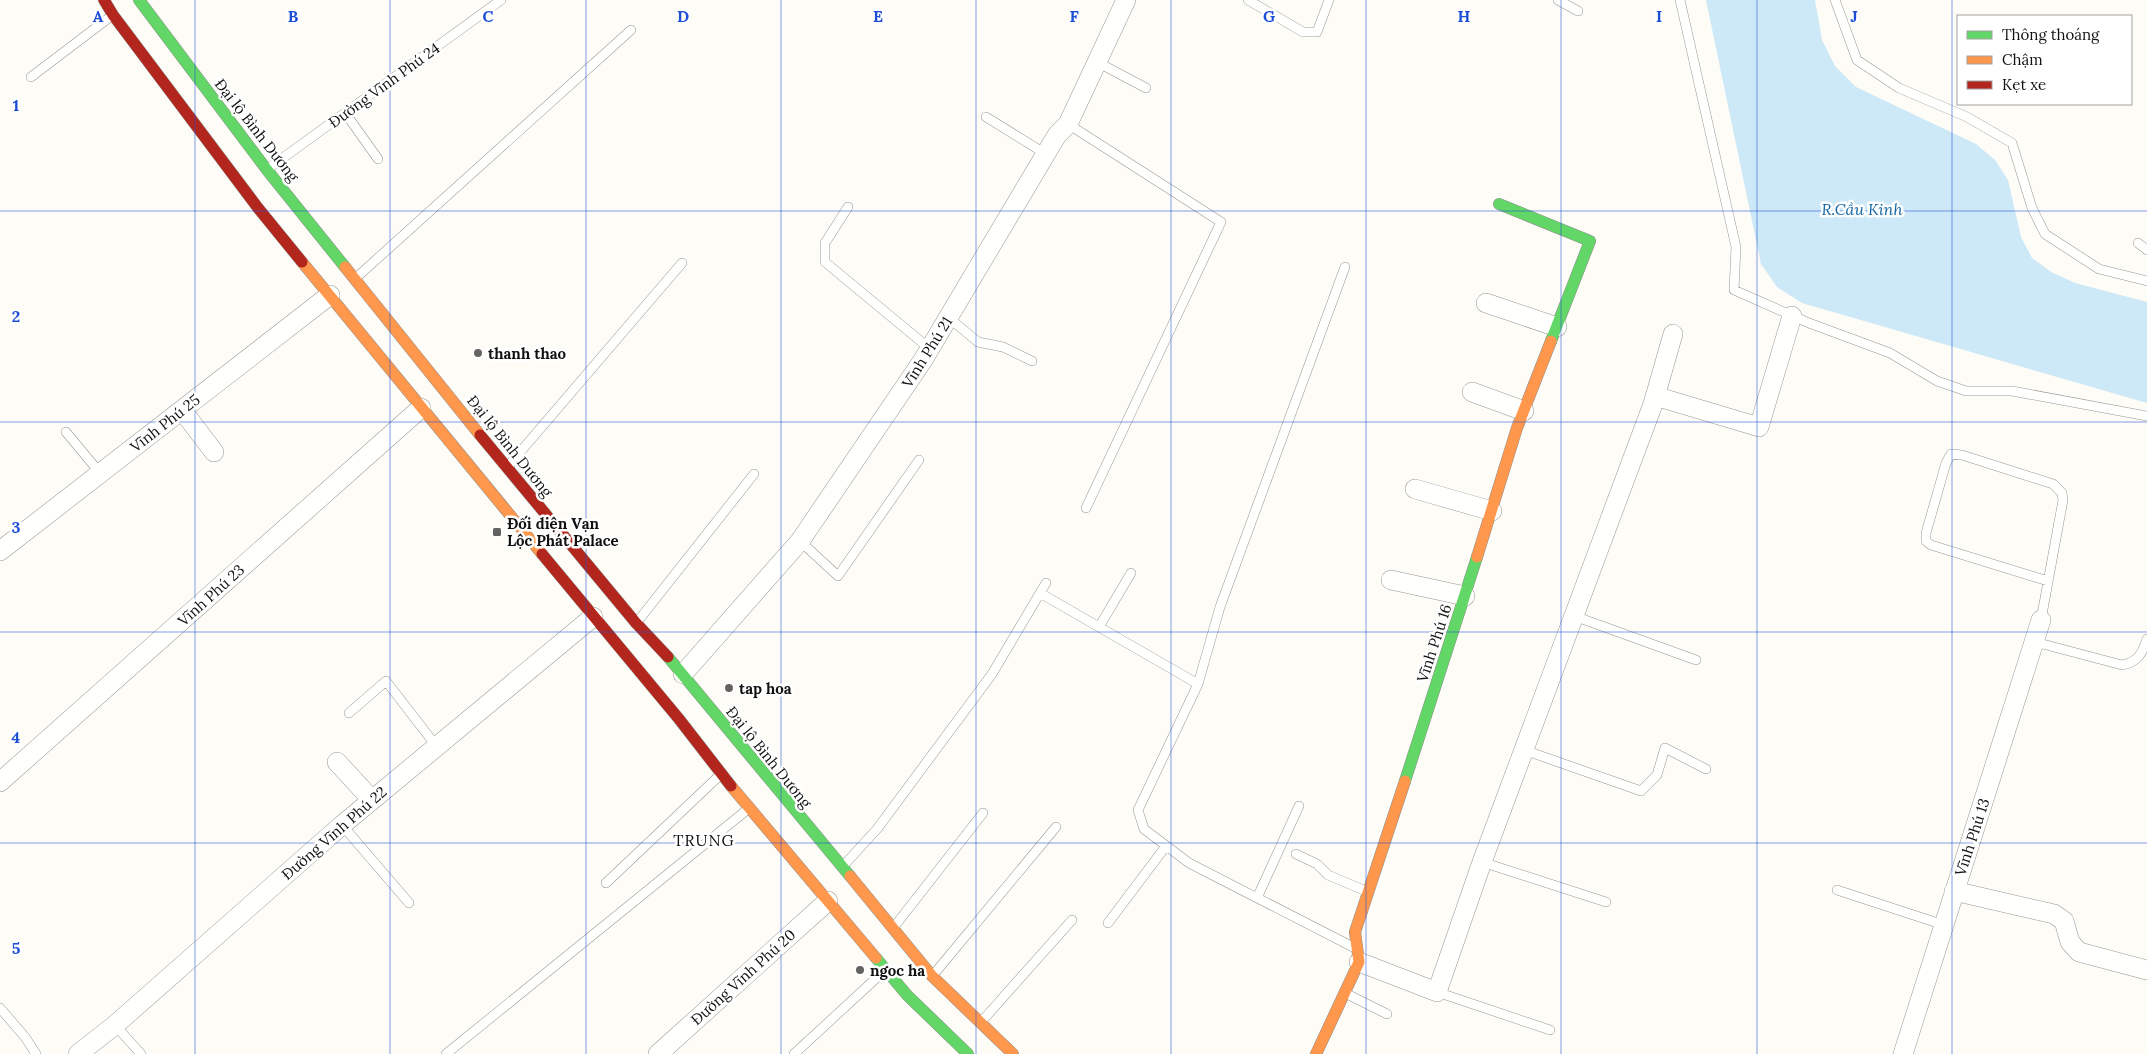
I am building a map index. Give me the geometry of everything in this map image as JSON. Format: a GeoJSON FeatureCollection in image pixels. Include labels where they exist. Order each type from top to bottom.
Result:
{"type":"FeatureCollection","features":[{"type":"Feature","properties":{"kind":"main road","name":"Đại lộ Bình Dương"},"geometry":{"type":"LineString","coordinates":[[104,0],[113,16],[258,208],[593,616],[671,687],[841,868],[932,976],[1014,1054]]}},
{"type":"Feature","properties":{"kind":"main road","name":"Đại lộ Bình Dương"},"geometry":{"type":"LineString","coordinates":[[139,0],[267,170],[636,623],[720,774],[907,995],[968,1054]]}},
{"type":"Feature","properties":{"kind":"main road","name":"Vĩnh Phú 16"},"geometry":{"type":"LineString","coordinates":[[1316,1054],[1344,993],[1358,956],[1355,932],[1524,411],[1590,241],[1499,204]]}},
{"type":"Feature","properties":{"kind":"street","name":"Vĩnh Phú 21"},"geometry":{"type":"LineString","coordinates":[[671,687],[800,541],[930,349],[1057,135],[1068,124],[1126,0]]}},
{"type":"Feature","properties":{"kind":"street","name":"Vĩnh Phú 25"},"geometry":{"type":"LineString","coordinates":[[0,550],[330,295]]}},
{"type":"Feature","properties":{"kind":"street"},"geometry":{"type":"LineString","coordinates":[[1486,303],[1556,327]]}},
{"type":"Feature","properties":{"kind":"street"},"geometry":{"type":"LineString","coordinates":[[1655,396],[1759,427],[1792,316]]}},
{"type":"Feature","properties":{"kind":"street"},"geometry":{"type":"LineString","coordinates":[[1358,956],[1437,992],[1482,862],[1655,396],[1673,334]]}},
{"type":"Feature","properties":{"kind":"street"},"geometry":{"type":"LineString","coordinates":[[1472,392],[1524,411]]}},
{"type":"Feature","properties":{"kind":"street","name":"Vĩnh Phú 23"},"geometry":{"type":"LineString","coordinates":[[2,775],[421,408]]}},
{"type":"Feature","properties":{"kind":"street"},"geometry":{"type":"LineString","coordinates":[[182,410],[214,452]]}},
{"type":"Feature","properties":{"kind":"street"},"geometry":{"type":"LineString","coordinates":[[1416,489],[1492,511]]}},
{"type":"Feature","properties":{"kind":"street"},"geometry":{"type":"LineString","coordinates":[[1391,580],[1465,596]]}},
{"type":"Feature","properties":{"kind":"street","name":"Đường Vĩnh Phú 22"},"geometry":{"type":"LineString","coordinates":[[78,1054],[115,1025],[342,825],[593,616]]}},
{"type":"Feature","properties":{"kind":"street","name":"Vĩnh Phú 13"},"geometry":{"type":"LineString","coordinates":[[1903,1054],[1954,891],[2036,642],[2041,620]]}},
{"type":"Feature","properties":{"kind":"street"},"geometry":{"type":"LineString","coordinates":[[337,762],[372,800]]}},
{"type":"Feature","properties":{"kind":"street"},"geometry":{"type":"LineString","coordinates":[[1954,891],[2054,914],[2064,921],[2070,942],[2079,952],[2147,970]]}},
{"type":"Feature","properties":{"kind":"street","name":"Đường Vĩnh Phú 20"},"geometry":{"type":"LineString","coordinates":[[658,1054],[828,901]]}},
{"type":"Feature","properties":{"kind":"lane","name":"Đường Vĩnh Phú 24"},"geometry":{"type":"LineString","coordinates":[[267,170],[502,0]]}},
{"type":"Feature","properties":{"kind":"lane"},"geometry":{"type":"LineString","coordinates":[[1248,0],[1303,32],[1317,32],[1328,0]]}},
{"type":"Feature","properties":{"kind":"lane"},"geometry":{"type":"LineString","coordinates":[[1558,0],[1578,11]]}},
{"type":"Feature","properties":{"kind":"lane"},"geometry":{"type":"LineString","coordinates":[[1680,0],[1736,247],[1734,290],[1792,316],[1890,353],[1938,381],[1966,391],[2012,391],[2147,416]]}},
{"type":"Feature","properties":{"kind":"lane"},"geometry":{"type":"LineString","coordinates":[[1835,0],[1857,60],[1899,88],[1967,117],[2012,143],[2032,208],[2045,234],[2099,269],[2147,280]]}},
{"type":"Feature","properties":{"kind":"lane"},"geometry":{"type":"LineString","coordinates":[[31,77],[113,16]]}},
{"type":"Feature","properties":{"kind":"lane"},"geometry":{"type":"LineString","coordinates":[[356,278],[631,30]]}},
{"type":"Feature","properties":{"kind":"lane"},"geometry":{"type":"LineString","coordinates":[[1097,62],[1146,88]]}},
{"type":"Feature","properties":{"kind":"lane"},"geometry":{"type":"LineString","coordinates":[[346,114],[378,159]]}},
{"type":"Feature","properties":{"kind":"lane"},"geometry":{"type":"LineString","coordinates":[[986,117],[1046,154]]}},
{"type":"Feature","properties":{"kind":"lane"},"geometry":{"type":"LineString","coordinates":[[1068,124],[1221,222],[1086,508]]}},
{"type":"Feature","properties":{"kind":"lane"},"geometry":{"type":"LineString","coordinates":[[848,207],[825,243],[825,262],[930,349]]}},
{"type":"Feature","properties":{"kind":"lane"},"geometry":{"type":"LineString","coordinates":[[2138,243],[2147,250]]}},
{"type":"Feature","properties":{"kind":"lane"},"geometry":{"type":"LineString","coordinates":[[507,467],[682,264]]}},
{"type":"Feature","properties":{"kind":"lane"},"geometry":{"type":"LineString","coordinates":[[1345,267],[1220,607],[1198,684],[1138,810],[1144,830],[1189,863],[1257,898],[1358,956]]}},
{"type":"Feature","properties":{"kind":"lane"},"geometry":{"type":"LineString","coordinates":[[949,318],[978,342],[1003,346],[1032,361]]}},
{"type":"Feature","properties":{"kind":"lane"},"geometry":{"type":"LineString","coordinates":[[66,432],[100,473]]}},
{"type":"Feature","properties":{"kind":"lane"},"geometry":{"type":"LineString","coordinates":[[2041,620],[2063,500],[2062,492],[2059,488],[1952,454],[1948,458],[1943,472],[1926,533],[1926,541],[1931,546],[2048,581]]}},
{"type":"Feature","properties":{"kind":"lane"},"geometry":{"type":"LineString","coordinates":[[800,541],[838,576],[919,460]]}},
{"type":"Feature","properties":{"kind":"lane"},"geometry":{"type":"LineString","coordinates":[[636,623],[754,474]]}},
{"type":"Feature","properties":{"kind":"lane"},"geometry":{"type":"LineString","coordinates":[[1099,627],[1131,573]]}},
{"type":"Feature","properties":{"kind":"lane"},"geometry":{"type":"LineString","coordinates":[[841,868],[877,830],[992,674],[1046,582]]}},
{"type":"Feature","properties":{"kind":"lane"},"geometry":{"type":"LineString","coordinates":[[1040,593],[1198,684]]}},
{"type":"Feature","properties":{"kind":"lane"},"geometry":{"type":"LineString","coordinates":[[1574,616],[1696,660]]}},
{"type":"Feature","properties":{"kind":"lane"},"geometry":{"type":"LineString","coordinates":[[2036,642],[2122,665],[2134,662],[2140,656],[2147,639]]}},
{"type":"Feature","properties":{"kind":"lane"},"geometry":{"type":"LineString","coordinates":[[349,713],[386,681],[436,747]]}},
{"type":"Feature","properties":{"kind":"lane"},"geometry":{"type":"LineString","coordinates":[[1524,750],[1641,791],[1657,775],[1665,748],[1706,769]]}},
{"type":"Feature","properties":{"kind":"lane"},"geometry":{"type":"LineString","coordinates":[[606,883],[720,774]]}},
{"type":"Feature","properties":{"kind":"lane"},"geometry":{"type":"LineString","coordinates":[[1257,898],[1299,806]]}},
{"type":"Feature","properties":{"kind":"lane"},"geometry":{"type":"LineString","coordinates":[[446,1054],[750,808]]}},
{"type":"Feature","properties":{"kind":"lane"},"geometry":{"type":"LineString","coordinates":[[892,929],[983,813]]}},
{"type":"Feature","properties":{"kind":"lane"},"geometry":{"type":"LineString","coordinates":[[342,825],[409,903]]}},
{"type":"Feature","properties":{"kind":"lane"},"geometry":{"type":"LineString","coordinates":[[932,976],[1056,827]]}},
{"type":"Feature","properties":{"kind":"lane"},"geometry":{"type":"LineString","coordinates":[[1108,923],[1166,846]]}},
{"type":"Feature","properties":{"kind":"lane"},"geometry":{"type":"LineString","coordinates":[[1296,854],[1317,864],[1328,875],[1368,892]]}},
{"type":"Feature","properties":{"kind":"lane"},"geometry":{"type":"LineString","coordinates":[[1482,862],[1606,902]]}},
{"type":"Feature","properties":{"kind":"lane"},"geometry":{"type":"LineString","coordinates":[[1837,890],[1944,925]]}},
{"type":"Feature","properties":{"kind":"lane"},"geometry":{"type":"LineString","coordinates":[[980,1023],[1072,920]]}},
{"type":"Feature","properties":{"kind":"lane"},"geometry":{"type":"LineString","coordinates":[[794,1054],[886,968]]}},
{"type":"Feature","properties":{"kind":"lane"},"geometry":{"type":"LineString","coordinates":[[1437,992],[1550,1030]]}},
{"type":"Feature","properties":{"kind":"lane"},"geometry":{"type":"LineString","coordinates":[[1344,993],[1387,1014]]}},
{"type":"Feature","properties":{"kind":"lane"},"geometry":{"type":"LineString","coordinates":[[0,1008],[25,1037],[36,1054]]}},
{"type":"Feature","properties":{"kind":"lane"},"geometry":{"type":"LineString","coordinates":[[115,1025],[141,1054]]}},
{"type":"Feature","properties":{"kind":"water","name":"R.Cầu Kinh"},"geometry":{"type":"Polygon","coordinates":[[[1706,0],[1815,0],[1822,40],[1835,66],[1856,87],[1976,144],[1995,160],[2008,180],[2021,237],[2032,258],[2051,272],[2075,283],[2147,302],[2147,403],[1802,303],[1777,287],[1761,264],[1706,0]]]}},
{"type":"Feature","properties":{"kind":"traffic: fast"},"geometry":{"type":"LineString","coordinates":[[139,0],[267,170],[345,267]]}},
{"type":"Feature","properties":{"kind":"traffic: fast"},"geometry":{"type":"LineString","coordinates":[[1499,204],[1590,241],[1551,341]]}},
{"type":"Feature","properties":{"kind":"traffic: fast"},"geometry":{"type":"LineString","coordinates":[[1405,781],[1477,557]]}},
{"type":"Feature","properties":{"kind":"traffic: fast"},"geometry":{"type":"LineString","coordinates":[[668,657],[850,876]]}},
{"type":"Feature","properties":{"kind":"traffic: fast"},"geometry":{"type":"LineString","coordinates":[[876,958],[907,995],[968,1054]]}},
{"type":"Feature","properties":{"kind":"traffic: slow"},"geometry":{"type":"LineString","coordinates":[[302,262],[542,554]]}},
{"type":"Feature","properties":{"kind":"traffic: slow"},"geometry":{"type":"LineString","coordinates":[[345,267],[480,435]]}},
{"type":"Feature","properties":{"kind":"traffic: slow"},"geometry":{"type":"LineString","coordinates":[[1477,557],[1517,428],[1551,341]]}},
{"type":"Feature","properties":{"kind":"traffic: slow"},"geometry":{"type":"LineString","coordinates":[[1316,1054],[1359,962],[1355,932],[1405,781]]}},
{"type":"Feature","properties":{"kind":"traffic: slow"},"geometry":{"type":"LineString","coordinates":[[731,786],[876,958]]}},
{"type":"Feature","properties":{"kind":"traffic: slow"},"geometry":{"type":"LineString","coordinates":[[850,876],[932,976],[1013,1054]]}},
{"type":"Feature","properties":{"kind":"traffic: jam"},"geometry":{"type":"LineString","coordinates":[[104,0],[113,15],[258,208],[302,262]]}},
{"type":"Feature","properties":{"kind":"traffic: jam"},"geometry":{"type":"LineString","coordinates":[[480,435],[636,623],[668,657]]}},
{"type":"Feature","properties":{"kind":"traffic: jam"},"geometry":{"type":"LineString","coordinates":[[542,554],[679,719],[731,786]]}},
{"type":"Feature","properties":{"kind":"place","name":"thanh thao"},"geometry":{"type":"Point","coordinates":[478,353]}},
{"type":"Feature","properties":{"kind":"place","name":"Đối diện Vạn Lộc Phát Palace"},"geometry":{"type":"Point","coordinates":[497,532]}},
{"type":"Feature","properties":{"kind":"place","name":"tap hoa"},"geometry":{"type":"Point","coordinates":[729,688]}},
{"type":"Feature","properties":{"kind":"place","name":"ngoc ha"},"geometry":{"type":"Point","coordinates":[860,970]}},
{"type":"Feature","properties":{"kind":"district","name":"TRUNG"},"geometry":{"type":"Point","coordinates":[704,840]}}]}
